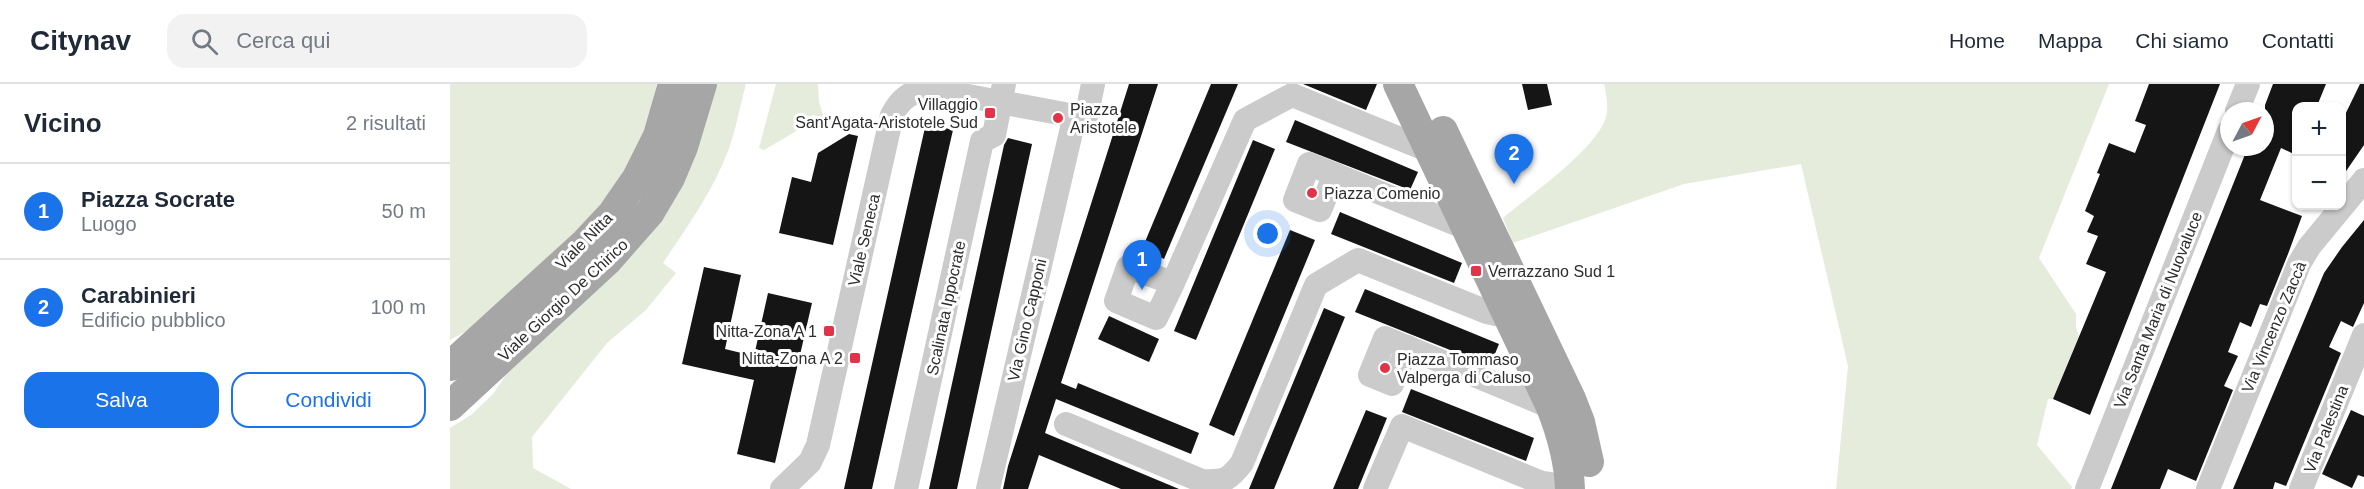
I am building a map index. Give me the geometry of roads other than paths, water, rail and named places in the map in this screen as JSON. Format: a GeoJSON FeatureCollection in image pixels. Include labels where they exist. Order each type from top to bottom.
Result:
{"type":"FeatureCollection","features":[{"type":"Feature","properties":{"kind":"main road","name":"Viale Nitta"},"geometry":{"type":"LineString","coordinates":[[450,366],[585,243],[612,214],[638,178],[658,136],[673,84]]}},
{"type":"Feature","properties":{"kind":"main road","name":"Viale Giorgio De Chirico"},"geometry":{"type":"LineString","coordinates":[[450,406],[607,261],[650,212],[670,178],[683,147],[702,84]]}},
{"type":"Feature","properties":{"kind":"main road"},"geometry":{"type":"LineString","coordinates":[[1398,84],[1551,407],[1578,477]]}},
{"type":"Feature","properties":{"kind":"main road"},"geometry":{"type":"LineString","coordinates":[[1420,84],[1571,399],[1580,422],[1578,477]]}},
{"type":"Feature","properties":{"kind":"street"},"geometry":{"type":"LineString","coordinates":[[1075,116],[1086,118],[1093,84]]}},
{"type":"Feature","properties":{"kind":"street"},"geometry":{"type":"LineString","coordinates":[[2241,102],[2248,84]]}},
{"type":"Feature","properties":{"kind":"street","name":"Viale Seneca"},"geometry":{"type":"LineString","coordinates":[[782,489],[810,462],[818,445],[892,116],[897,106],[905,97],[917,90],[1003,93],[1075,116]]}},
{"type":"Feature","properties":{"kind":"street","name":"Scalinata Ippocrate"},"geometry":{"type":"LineString","coordinates":[[906,489],[982,141],[994,135],[1003,93]]}},
{"type":"Feature","properties":{"kind":"street"},"geometry":{"type":"LineString","coordinates":[[1177,274],[1245,120],[1292,95],[1430,151]]}},
{"type":"Feature","properties":{"kind":"street","name":"Via Gino Capponi"},"geometry":{"type":"LineString","coordinates":[[988,489],[1075,116]]}},
{"type":"Feature","properties":{"kind":"street","name":"Via Santa Maria di Nuovaluce"},"geometry":{"type":"LineString","coordinates":[[2087,489],[2220,154]]}},
{"type":"Feature","properties":{"kind":"street"},"geometry":{"type":"LineString","coordinates":[[1341,177],[1466,228]]}},
{"type":"Feature","properties":{"kind":"street","name":"Via Vincenzo Zaccà"},"geometry":{"type":"LineString","coordinates":[[2208,489],[2299,264],[2309,247],[2364,180]]}},
{"type":"Feature","properties":{"kind":"street"},"geometry":{"type":"LineString","coordinates":[[1066,424],[1202,481],[1221,482],[1232,476],[1242,463],[1316,285],[1358,260],[1486,312],[1509,317]]}},
{"type":"Feature","properties":{"kind":"street","name":"Via Palestina"},"geometry":{"type":"LineString","coordinates":[[2301,489],[2364,335]]}},
{"type":"Feature","properties":{"kind":"street"},"geometry":{"type":"LineString","coordinates":[[1413,349],[1551,407]]}},
{"type":"Feature","properties":{"kind":"street"},"geometry":{"type":"LineString","coordinates":[[1375,489],[1402,426],[1542,483],[1578,477]]}},
{"type":"Feature","properties":{"kind":"place","name":"Villaggio Sant'Agata-Aristotele Sud"},"geometry":{"type":"Point","coordinates":[990,113]}},
{"type":"Feature","properties":{"kind":"place","name":"Piazza Aristotele"},"geometry":{"type":"Point","coordinates":[1058,118]}},
{"type":"Feature","properties":{"kind":"place","name":"Carabinieri"},"geometry":{"type":"Point","coordinates":[1514,184]}},
{"type":"Feature","properties":{"kind":"place","name":"Piazza Comenio"},"geometry":{"type":"Point","coordinates":[1312,193]}},
{"type":"Feature","properties":{"kind":"place","name":"Verrazzano Sud 1"},"geometry":{"type":"Point","coordinates":[1476,271]}},
{"type":"Feature","properties":{"kind":"place","name":"Piazza Socrate"},"geometry":{"type":"Point","coordinates":[1142,290]}},
{"type":"Feature","properties":{"kind":"place","name":"Nitta-Zona A 1"},"geometry":{"type":"Point","coordinates":[829,331]}},
{"type":"Feature","properties":{"kind":"place","name":"Nitta-Zona A 2"},"geometry":{"type":"Point","coordinates":[855,358]}},
{"type":"Feature","properties":{"kind":"place","name":"Piazza Tommaso Valperga di Caluso"},"geometry":{"type":"Point","coordinates":[1385,368]}}]}
